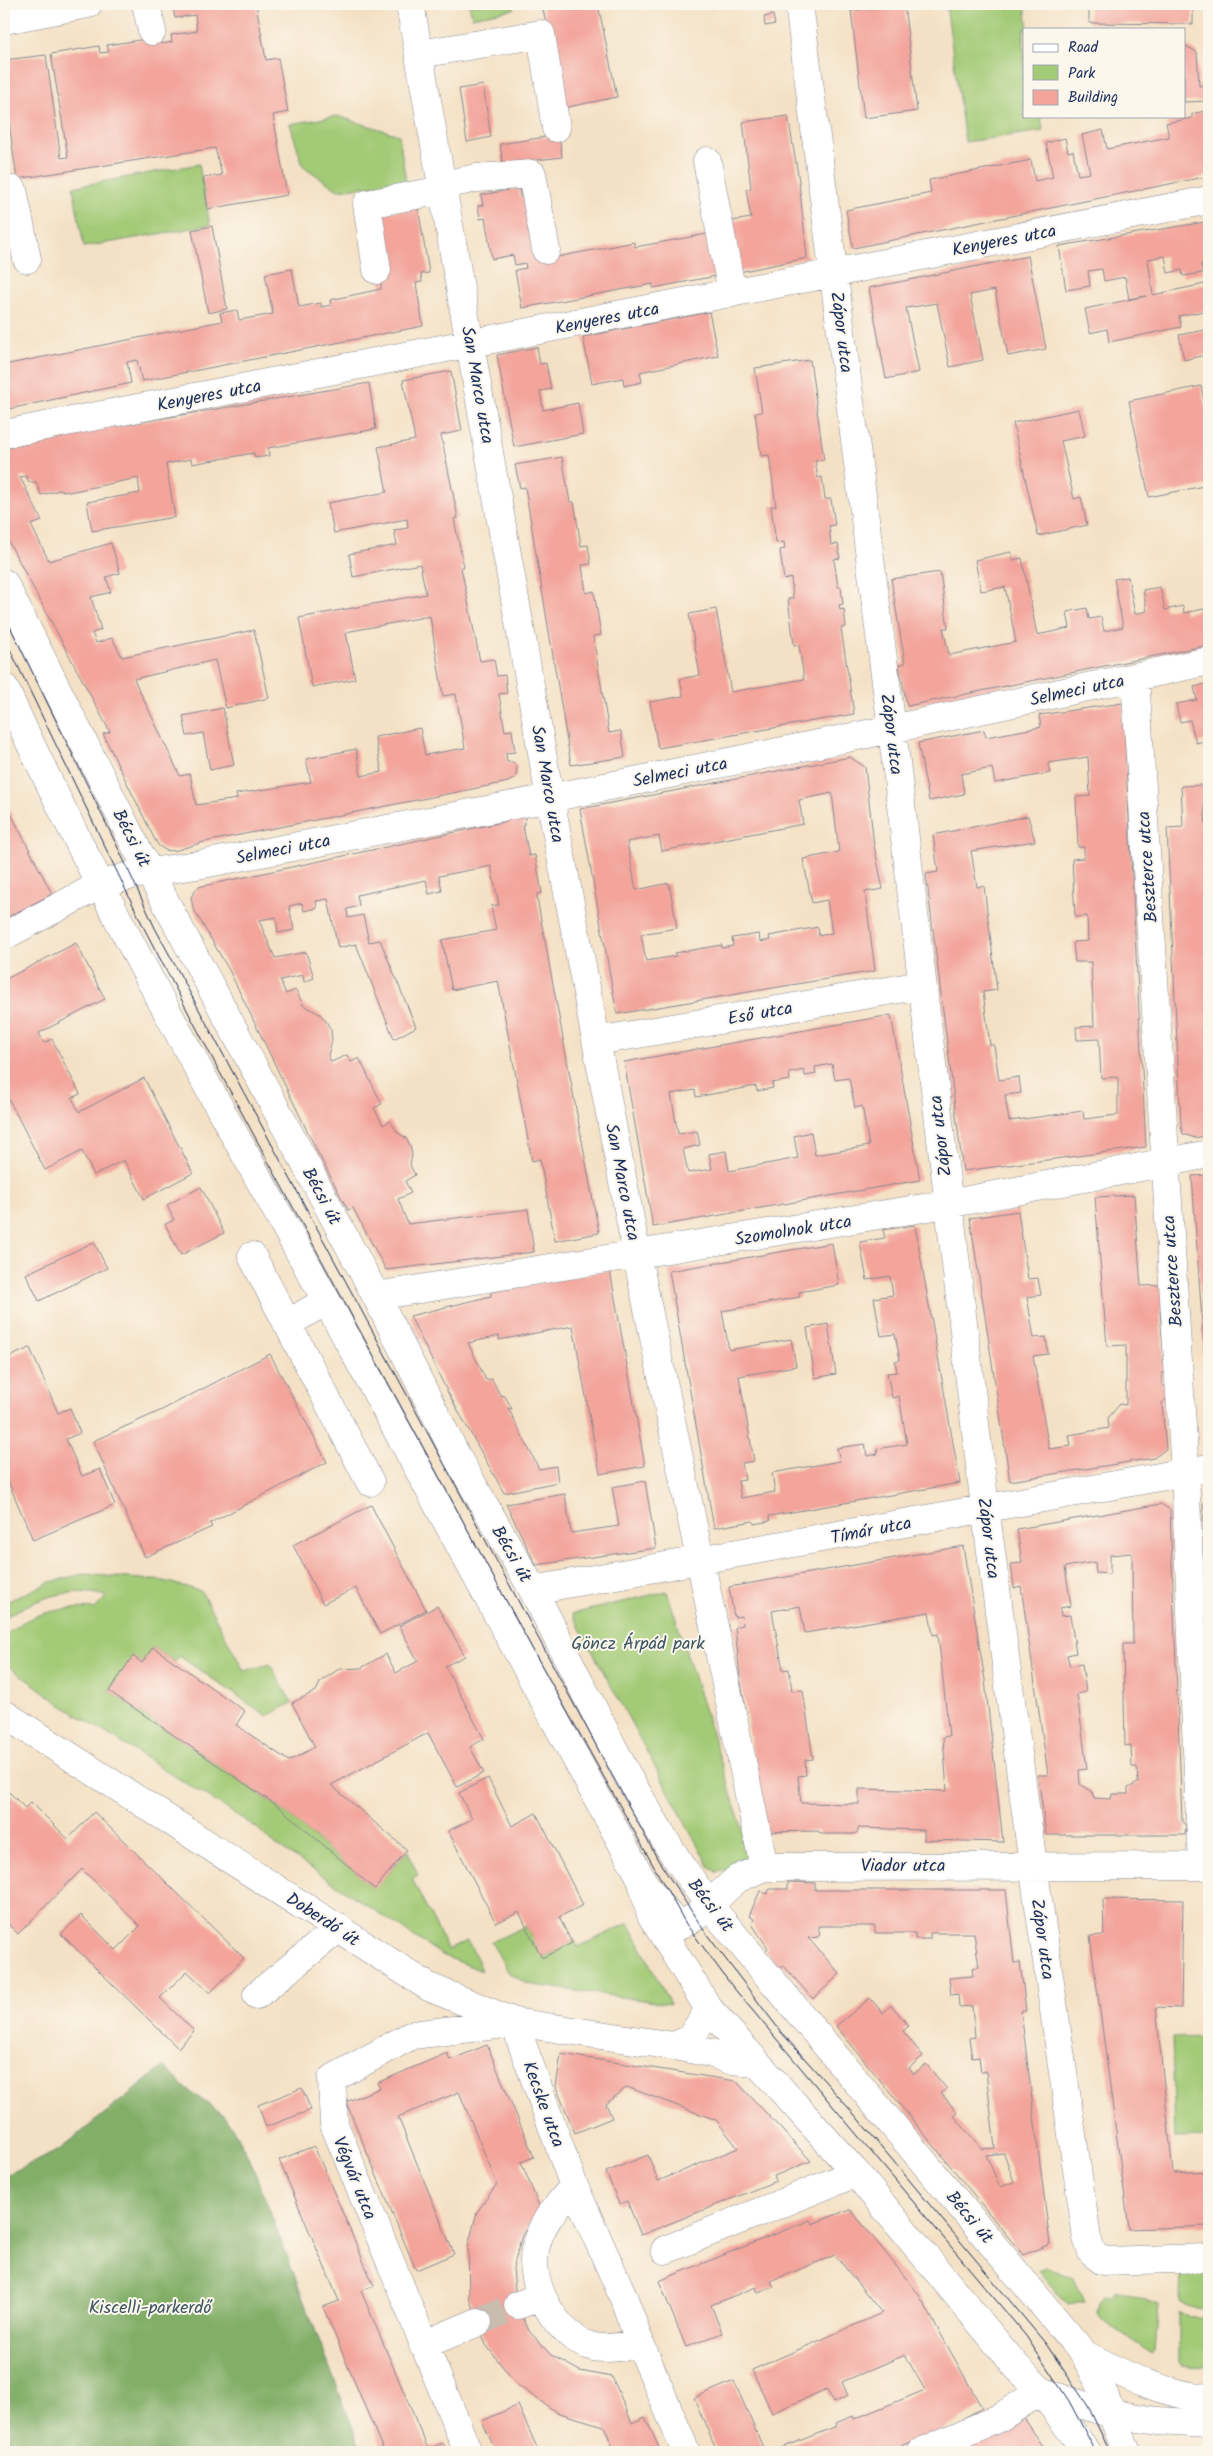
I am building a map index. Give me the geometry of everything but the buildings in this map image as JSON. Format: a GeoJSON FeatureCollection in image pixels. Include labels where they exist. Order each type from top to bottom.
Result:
{"type":"FeatureCollection","features":[{"type":"Feature","properties":{"kind":"street"},"geometry":{"type":"LineString","coordinates":[[4,20],[88,4]]}},
{"type":"Feature","properties":{"kind":"street"},"geometry":{"type":"LineString","coordinates":[[146,4],[152,30]]}},
{"type":"Feature","properties":{"kind":"street","name":"San Marco utca"},"geometry":{"type":"LineString","coordinates":[[410,4],[550,798],[637,1256],[699,1561]]}},
{"type":"Feature","properties":{"kind":"street","name":"Zápor utca"},"geometry":{"type":"LineString","coordinates":[[799,4],[892,729],[985,1507],[1033,1864],[1087,2238],[1092,2252],[1103,2261],[1209,2258]]}},
{"type":"Feature","properties":{"kind":"street"},"geometry":{"type":"LineString","coordinates":[[419,54],[541,34],[556,128]]}},
{"type":"Feature","properties":{"kind":"street"},"geometry":{"type":"LineString","coordinates":[[706,162],[732,293]]}},
{"type":"Feature","properties":{"kind":"street"},"geometry":{"type":"LineString","coordinates":[[377,270],[367,204],[443,188],[477,178],[532,174],[546,250]]}},
{"type":"Feature","properties":{"kind":"street"},"geometry":{"type":"LineString","coordinates":[[13,190],[18,243]]}},
{"type":"Feature","properties":{"kind":"street","name":"Kenyeres utca"},"geometry":{"type":"LineString","coordinates":[[4,434],[1209,200]]}},
{"type":"Feature","properties":{"kind":"street","name":"Bécsi út"},"geometry":{"type":"LineString","coordinates":[[4,583],[149,872],[376,1296],[458,1459],[533,1590],[629,1779],[672,1852],[709,1905],[1084,2354],[1128,2452]]}},
{"type":"Feature","properties":{"kind":"street","name":"Selmeci utca"},"geometry":{"type":"LineString","coordinates":[[4,936],[100,885],[149,872],[213,862],[550,798],[892,729],[1209,661]]}},
{"type":"Feature","properties":{"kind":"street","name":"Beszterce utca"},"geometry":{"type":"LineString","coordinates":[[1135,677],[1166,1164],[1197,1470],[1205,1866]]}},
{"type":"Feature","properties":{"kind":"street"},"geometry":{"type":"LineString","coordinates":[[4,687],[100,885],[236,1141],[326,1301],[505,1633],[641,1878],[652,1914],[709,2008],[856,2173],[1016,2366],[1041,2391],[1087,2452]]}},
{"type":"Feature","properties":{"kind":"street","name":"Eső utca"},"geometry":{"type":"LineString","coordinates":[[597,1041],[922,985]]}},
{"type":"Feature","properties":{"kind":"street","name":"Szomolnok utca"},"geometry":{"type":"LineString","coordinates":[[376,1296],[637,1256],[948,1204],[1166,1164],[1209,1154]]}},
{"type":"Feature","properties":{"kind":"street"},"geometry":{"type":"LineString","coordinates":[[252,1256],[370,1482]]}},
{"type":"Feature","properties":{"kind":"street"},"geometry":{"type":"LineString","coordinates":[[287,1324],[326,1301]]}},
{"type":"Feature","properties":{"kind":"street","name":"Tímár utca"},"geometry":{"type":"LineString","coordinates":[[533,1590],[1197,1470]]}},
{"type":"Feature","properties":{"kind":"street"},"geometry":{"type":"LineString","coordinates":[[699,1561],[764,1866]]}},
{"type":"Feature","properties":{"kind":"street","name":"Doberdó út"},"geometry":{"type":"LineString","coordinates":[[4,1714],[429,1986],[514,2022],[674,2046],[711,2053],[730,2060],[756,2062]]}},
{"type":"Feature","properties":{"kind":"street","name":"Viador utca"},"geometry":{"type":"LineString","coordinates":[[641,1878],[664,1910],[679,1926],[686,1924],[737,1879],[764,1866],[1033,1864],[1205,1866]]}},
{"type":"Feature","properties":{"kind":"street"},"geometry":{"type":"LineString","coordinates":[[257,1995],[339,1928]]}},
{"type":"Feature","properties":{"kind":"street"},"geometry":{"type":"LineString","coordinates":[[674,2046],[690,2039],[709,2008]]}},
{"type":"Feature","properties":{"kind":"street","name":"Kecske utca"},"geometry":{"type":"LineString","coordinates":[[514,2022],[574,2186],[622,2296],[686,2452]]}},
{"type":"Feature","properties":{"kind":"street","name":"Végvár utca"},"geometry":{"type":"LineString","coordinates":[[468,2452],[422,2345],[334,2124],[332,2079],[412,2035],[514,2022]]}},
{"type":"Feature","properties":{"kind":"street"},"geometry":{"type":"LineString","coordinates":[[665,2250],[856,2173]]}},
{"type":"Feature","properties":{"kind":"street"},"geometry":{"type":"LineString","coordinates":[[574,2186],[547,2218],[534,2251],[535,2281],[530,2300],[549,2310],[560,2324],[583,2342],[594,2347],[608,2348],[640,2343]]}},
{"type":"Feature","properties":{"kind":"street"},"geometry":{"type":"LineString","coordinates":[[422,2345],[478,2322]]}},
{"type":"Feature","properties":{"kind":"street"},"geometry":{"type":"LineString","coordinates":[[1084,2354],[1128,2377],[1161,2389],[1209,2398]]}},
{"type":"Feature","properties":{"kind":"street"},"geometry":{"type":"LineString","coordinates":[[1041,2391],[1112,2414],[1209,2424]]}},
{"type":"Feature","properties":{"kind":"street"},"geometry":{"type":"LineString","coordinates":[[921,2452],[999,2418],[1041,2391]]}},
{"type":"Feature","properties":{"kind":"street","name":"Bécsi út"},"geometry":{"type":"LineString","coordinates":[[1128,2452],[1130,2440],[1137,2428],[1158,2420]]}},
{"type":"Feature","properties":{"kind":"green space"},"geometry":{"type":"Polygon","coordinates":[[[469,4],[513,4],[514,9],[472,17],[469,4]]]}},
{"type":"Feature","properties":{"kind":"green space"},"geometry":{"type":"Polygon","coordinates":[[[946,4],[1025,4],[1028,28],[1023,28],[1023,118],[1041,118],[1043,131],[965,142],[946,4]]]}},
{"type":"Feature","properties":{"kind":"green space"},"geometry":{"type":"Polygon","coordinates":[[[337,116],[399,135],[406,182],[338,190],[303,166],[290,124],[337,116]]]}},
{"type":"Feature","properties":{"kind":"green space"},"geometry":{"type":"Polygon","coordinates":[[[199,164],[210,225],[84,247],[73,187],[199,164]]]}},
{"type":"Feature","properties":{"kind":"green space"},"geometry":{"type":"Polygon","coordinates":[[[83,1574],[164,1581],[201,1591],[244,1671],[270,1664],[292,1703],[267,1716],[179,1656],[175,1662],[153,1647],[142,1663],[133,1657],[109,1691],[279,1807],[374,1888],[408,1851],[418,1875],[412,1879],[448,1950],[467,1941],[482,1971],[442,1955],[273,1843],[257,1828],[66,1708],[4,1663],[4,1637],[23,1622],[58,1610],[95,1609],[107,1596],[80,1592],[66,1593],[41,1600],[4,1618],[4,1603],[50,1582],[83,1574]]]}},
{"type":"Feature","properties":{"kind":"green space","name":"Göncz Árpád park"},"geometry":{"type":"Polygon","coordinates":[[[667,1591],[753,1865],[716,1872],[709,1866],[572,1614],[667,1591]]]}},
{"type":"Feature","properties":{"kind":"green space"},"geometry":{"type":"Polygon","coordinates":[[[629,1923],[670,2004],[527,1984],[509,1973],[491,1942],[526,1926],[543,1958],[575,1940],[578,1947],[629,1923]]]}},
{"type":"Feature","properties":{"kind":"green space"},"geometry":{"type":"Polygon","coordinates":[[[1209,2037],[1209,2137],[1175,2138],[1172,2038],[1209,2037]]]}},
{"type":"Feature","properties":{"kind":"green space","name":"Kiscelli-parkerdő"},"geometry":{"type":"Polygon","coordinates":[[[164,2066],[188,2090],[226,2117],[251,2162],[362,2452],[12,2452],[4,2442],[4,2176],[59,2150],[164,2066]]]}},
{"type":"Feature","properties":{"kind":"green space"},"geometry":{"type":"Polygon","coordinates":[[[1046,2267],[1073,2278],[1084,2302],[1068,2305],[1039,2270],[1046,2267]]]}},
{"type":"Feature","properties":{"kind":"green space"},"geometry":{"type":"Polygon","coordinates":[[[1202,2267],[1209,2279],[1209,2312],[1180,2302],[1181,2269],[1202,2267]]]}},
{"type":"Feature","properties":{"kind":"green space"},"geometry":{"type":"Polygon","coordinates":[[[1115,2290],[1159,2305],[1155,2352],[1152,2354],[1101,2319],[1097,2313],[1099,2301],[1105,2294],[1112,2295],[1115,2290]]]}},
{"type":"Feature","properties":{"kind":"green space"},"geometry":{"type":"Polygon","coordinates":[[[1179,2312],[1209,2322],[1209,2368],[1181,2364],[1179,2361],[1179,2312]]]}},
{"type":"Feature","properties":{"kind":"tunnel"},"geometry":{"type":"LineString","coordinates":[[478,2322],[518,2305]]}},
{"type":"Feature","properties":{"kind":"tram line"},"geometry":{"type":"LineString","coordinates":[[4,614],[155,928],[658,1860],[705,1932],[781,2032],[854,2114],[1046,2344],[1088,2406],[1110,2452]]}},
{"type":"Feature","properties":{"kind":"tram line"},"geometry":{"type":"LineString","coordinates":[[4,637],[146,932],[217,1067],[534,1652],[686,1924],[732,1986],[1026,2336],[1069,2401],[1096,2452]]}}]}
